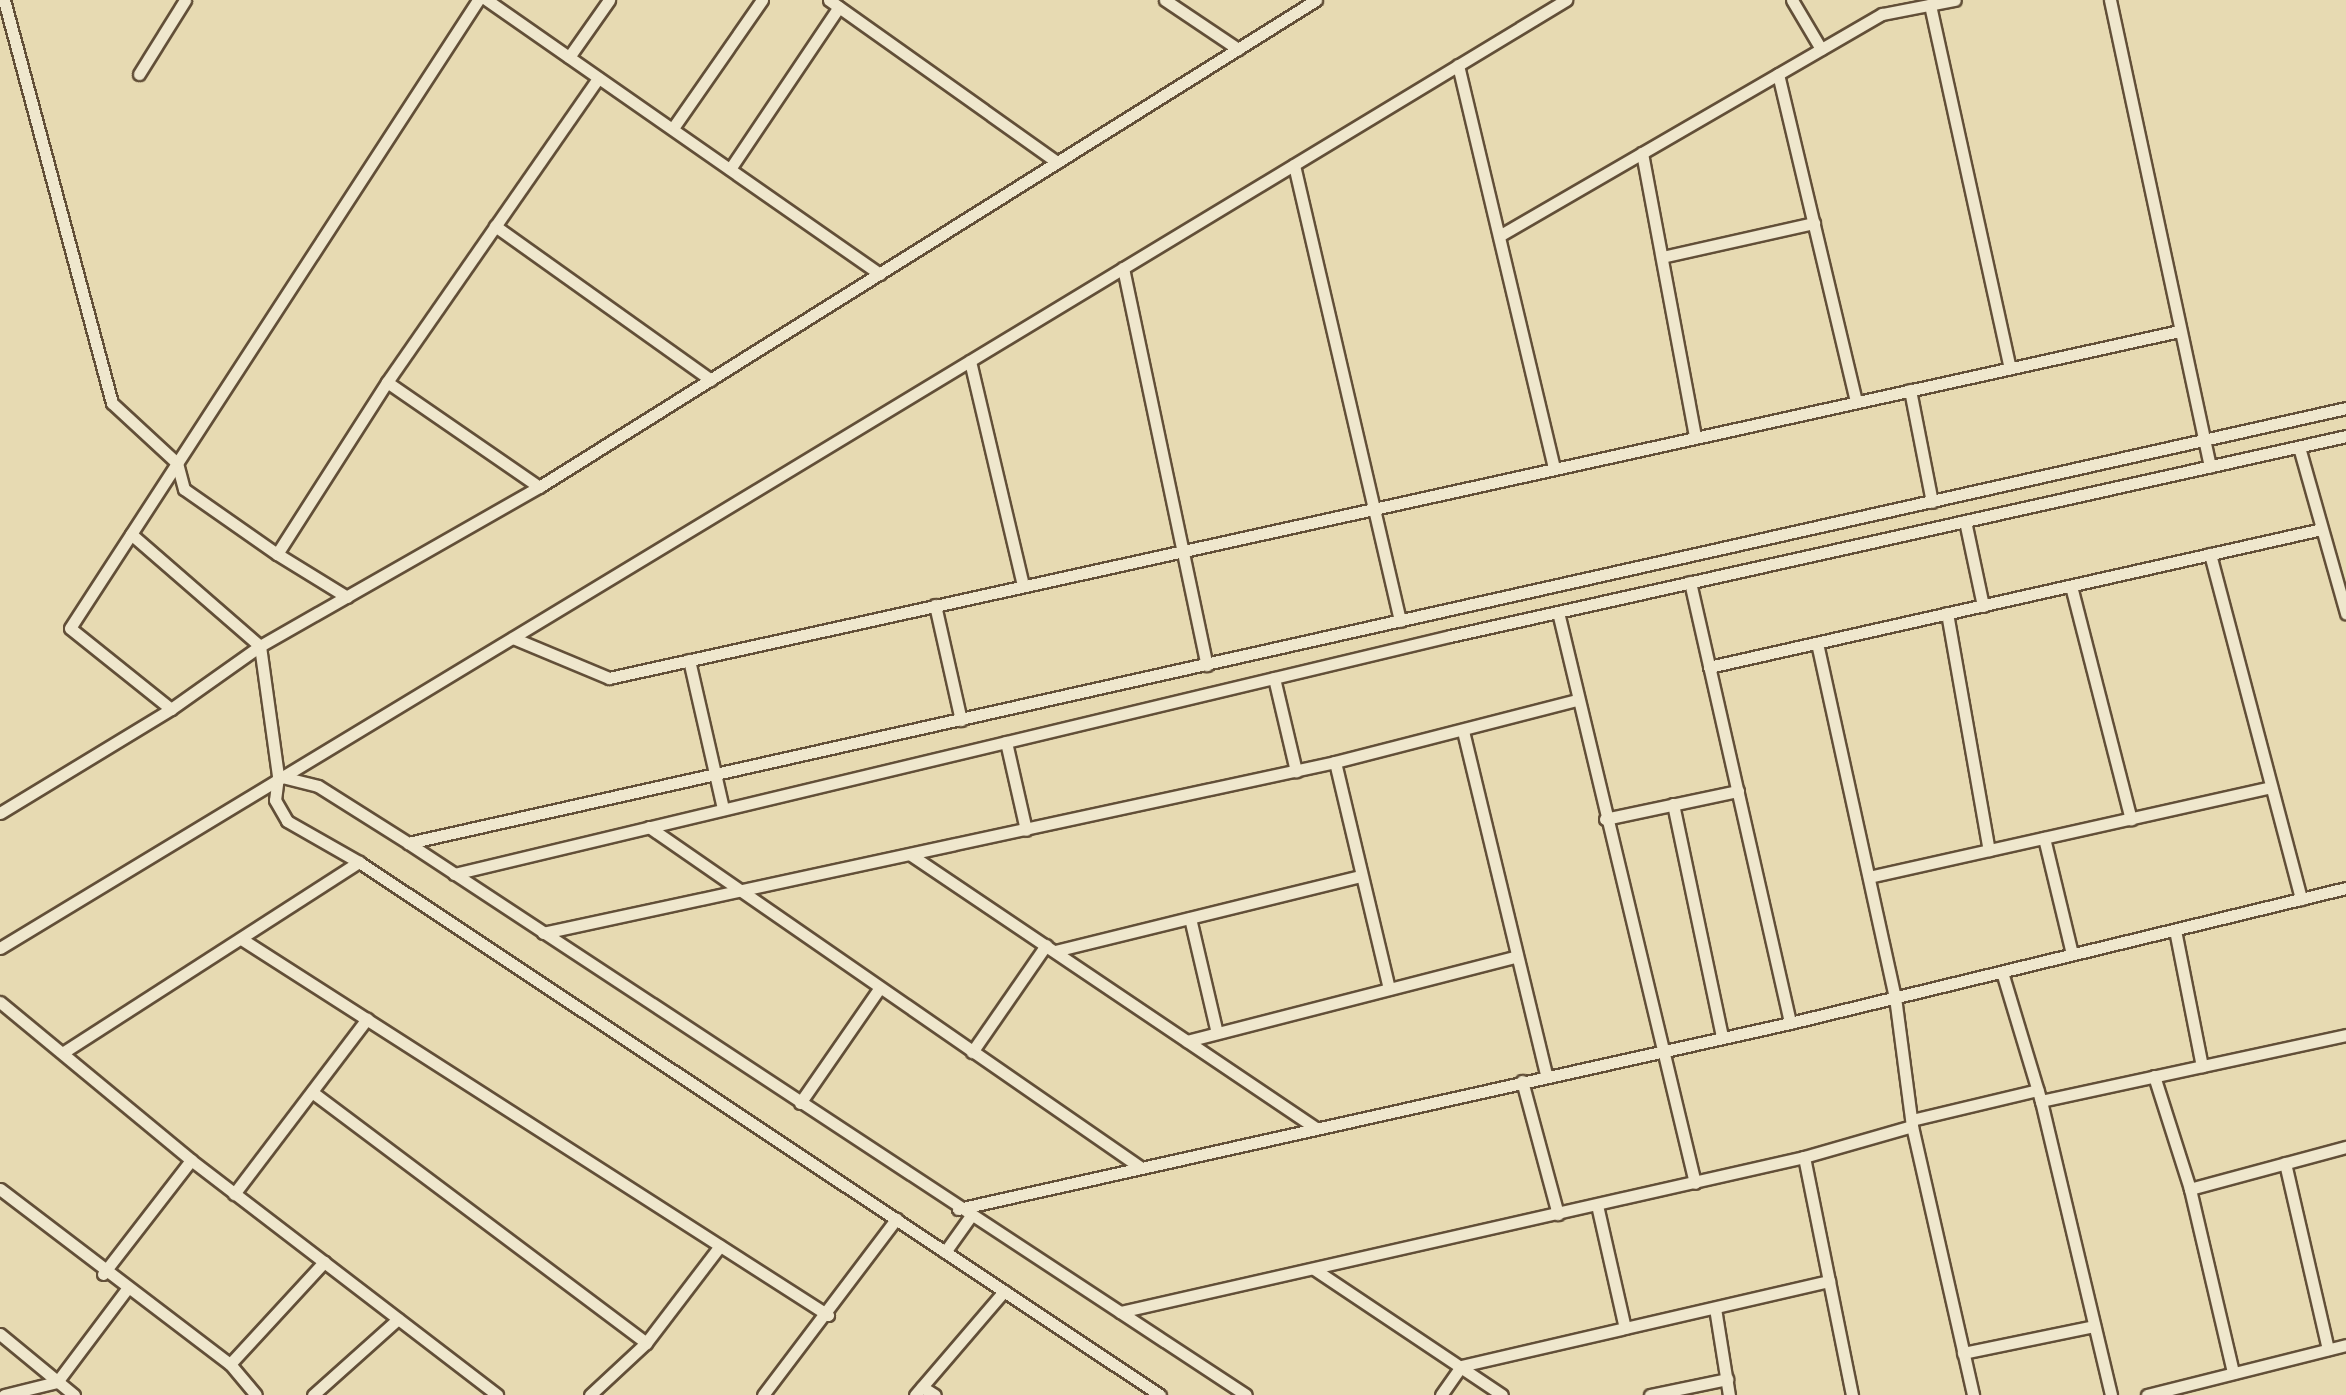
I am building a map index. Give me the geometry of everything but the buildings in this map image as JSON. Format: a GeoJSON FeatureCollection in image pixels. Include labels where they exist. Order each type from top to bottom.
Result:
{"type":"FeatureCollection","features":[{"type":"Feature","properties":{"kind":"street"},"geometry":{"type":"LineString","coordinates":[[4,0],[112,403],[177,464],[184,489],[346,598]]}},
{"type":"Feature","properties":{"kind":"street"},"geometry":{"type":"LineString","coordinates":[[140,74],[185,0]]}},
{"type":"Feature","properties":{"kind":"street"},"geometry":{"type":"LineString","coordinates":[[172,709],[70,628],[478,0]]}},
{"type":"Feature","properties":{"kind":"street"},"geometry":{"type":"LineString","coordinates":[[487,0],[880,274]]}},
{"type":"Feature","properties":{"kind":"street"},"geometry":{"type":"LineString","coordinates":[[569,57],[609,0]]}},
{"type":"Feature","properties":{"kind":"street"},"geometry":{"type":"LineString","coordinates":[[674,128],[762,0]]}},
{"type":"Feature","properties":{"kind":"street"},"geometry":{"type":"LineString","coordinates":[[1166,0],[1238,49]]}},
{"type":"Feature","properties":{"kind":"street"},"geometry":{"type":"LineString","coordinates":[[0,813],[172,709],[260,646],[539,488],[1316,0]]}},
{"type":"Feature","properties":{"kind":"street"},"geometry":{"type":"LineString","coordinates":[[0,948],[278,776],[513,638],[1566,0]]}},
{"type":"Feature","properties":{"kind":"street"},"geometry":{"type":"LineString","coordinates":[[1792,0],[1821,49]]}},
{"type":"Feature","properties":{"kind":"street"},"geometry":{"type":"LineString","coordinates":[[1499,236],[1882,14],[1955,0]]}},
{"type":"Feature","properties":{"kind":"street"},"geometry":{"type":"LineString","coordinates":[[2110,0],[2210,466]]}},
{"type":"Feature","properties":{"kind":"street"},"geometry":{"type":"LineString","coordinates":[[730,169],[834,4],[1057,162]]}},
{"type":"Feature","properties":{"kind":"street"},"geometry":{"type":"LineString","coordinates":[[1930,5],[2010,368]]}},
{"type":"Feature","properties":{"kind":"street"},"geometry":{"type":"LineString","coordinates":[[1458,65],[1554,469]]}},
{"type":"Feature","properties":{"kind":"street"},"geometry":{"type":"LineString","coordinates":[[1778,74],[1856,402]]}},
{"type":"Feature","properties":{"kind":"street"},"geometry":{"type":"LineString","coordinates":[[277,554],[386,382],[598,78]]}},
{"type":"Feature","properties":{"kind":"street"},"geometry":{"type":"LineString","coordinates":[[1642,153],[1696,438]]}},
{"type":"Feature","properties":{"kind":"street"},"geometry":{"type":"LineString","coordinates":[[1294,165],[1400,621]]}},
{"type":"Feature","properties":{"kind":"street"},"geometry":{"type":"LineString","coordinates":[[1662,257],[1814,223]]}},
{"type":"Feature","properties":{"kind":"street"},"geometry":{"type":"LineString","coordinates":[[495,226],[711,380]]}},
{"type":"Feature","properties":{"kind":"street"},"geometry":{"type":"LineString","coordinates":[[1124,268],[1207,665]]}},
{"type":"Feature","properties":{"kind":"street"},"geometry":{"type":"LineString","coordinates":[[513,638],[609,678],[2180,330]]}},
{"type":"Feature","properties":{"kind":"street"},"geometry":{"type":"LineString","coordinates":[[970,361],[1023,586]]}},
{"type":"Feature","properties":{"kind":"street"},"geometry":{"type":"LineString","coordinates":[[386,382],[539,488]]}},
{"type":"Feature","properties":{"kind":"street"},"geometry":{"type":"LineString","coordinates":[[1910,390],[1932,502]]}},
{"type":"Feature","properties":{"kind":"street"},"geometry":{"type":"LineString","coordinates":[[408,844],[2204,444],[2346,408]]}},
{"type":"Feature","properties":{"kind":"street"},"geometry":{"type":"LineString","coordinates":[[454,874],[1558,612],[2346,436]]}},
{"type":"Feature","properties":{"kind":"street"},"geometry":{"type":"LineString","coordinates":[[2299,446],[2346,613]]}},
{"type":"Feature","properties":{"kind":"street"},"geometry":{"type":"LineString","coordinates":[[1966,521],[1982,606]]}},
{"type":"Feature","properties":{"kind":"street"},"geometry":{"type":"LineString","coordinates":[[1710,667],[2322,529]]}},
{"type":"Feature","properties":{"kind":"street"},"geometry":{"type":"LineString","coordinates":[[131,534],[260,646],[278,776],[275,800],[287,822],[359,862],[1160,1395]]}},
{"type":"Feature","properties":{"kind":"street"},"geometry":{"type":"LineString","coordinates":[[2210,554],[2301,899]]}},
{"type":"Feature","properties":{"kind":"street"},"geometry":{"type":"LineString","coordinates":[[1690,582],[1790,1022]]}},
{"type":"Feature","properties":{"kind":"street"},"geometry":{"type":"LineString","coordinates":[[2071,586],[2131,818]]}},
{"type":"Feature","properties":{"kind":"street"},"geometry":{"type":"LineString","coordinates":[[935,605],[960,720]]}},
{"type":"Feature","properties":{"kind":"street"},"geometry":{"type":"LineString","coordinates":[[1558,612],[1694,1183]]}},
{"type":"Feature","properties":{"kind":"street"},"geometry":{"type":"LineString","coordinates":[[1948,614],[1989,850]]}},
{"type":"Feature","properties":{"kind":"street"},"geometry":{"type":"LineString","coordinates":[[1817,643],[1895,997],[1914,1123],[1972,1395]]}},
{"type":"Feature","properties":{"kind":"street"},"geometry":{"type":"LineString","coordinates":[[689,660],[723,809]]}},
{"type":"Feature","properties":{"kind":"street"},"geometry":{"type":"LineString","coordinates":[[1274,678],[1296,770]]}},
{"type":"Feature","properties":{"kind":"street"},"geometry":{"type":"LineString","coordinates":[[544,933],[732,889],[911,855],[1335,762],[1576,700]]}},
{"type":"Feature","properties":{"kind":"street"},"geometry":{"type":"LineString","coordinates":[[1463,731],[1546,1075]]}},
{"type":"Feature","properties":{"kind":"street"},"geometry":{"type":"LineString","coordinates":[[1006,742],[1026,830]]}},
{"type":"Feature","properties":{"kind":"street"},"geometry":{"type":"LineString","coordinates":[[1335,762],[1389,989]]}},
{"type":"Feature","properties":{"kind":"street"},"geometry":{"type":"LineString","coordinates":[[278,776],[318,786],[1246,1395]]}},
{"type":"Feature","properties":{"kind":"street"},"geometry":{"type":"LineString","coordinates":[[1869,877],[2271,788]]}},
{"type":"Feature","properties":{"kind":"street"},"geometry":{"type":"LineString","coordinates":[[1605,819],[1738,791]]}},
{"type":"Feature","properties":{"kind":"street"},"geometry":{"type":"LineString","coordinates":[[1673,804],[1722,1037]]}},
{"type":"Feature","properties":{"kind":"street"},"geometry":{"type":"LineString","coordinates":[[649,827],[732,889],[1140,1168]]}},
{"type":"Feature","properties":{"kind":"street"},"geometry":{"type":"LineString","coordinates":[[2044,838],[2072,954]]}},
{"type":"Feature","properties":{"kind":"street"},"geometry":{"type":"LineString","coordinates":[[911,855],[1315,1128]]}},
{"type":"Feature","properties":{"kind":"street"},"geometry":{"type":"LineString","coordinates":[[64,1052],[359,862]]}},
{"type":"Feature","properties":{"kind":"street"},"geometry":{"type":"LineString","coordinates":[[972,1052],[1050,948],[1360,876]]}},
{"type":"Feature","properties":{"kind":"street"},"geometry":{"type":"LineString","coordinates":[[958,1209],[1790,1022],[2346,888]]}},
{"type":"Feature","properties":{"kind":"street"},"geometry":{"type":"LineString","coordinates":[[1190,918],[1217,1033]]}},
{"type":"Feature","properties":{"kind":"street"},"geometry":{"type":"LineString","coordinates":[[2175,930],[2202,1066]]}},
{"type":"Feature","properties":{"kind":"street"},"geometry":{"type":"LineString","coordinates":[[242,940],[828,1315]]}},
{"type":"Feature","properties":{"kind":"street"},"geometry":{"type":"LineString","coordinates":[[1187,1041],[1516,957]]}},
{"type":"Feature","properties":{"kind":"street"},"geometry":{"type":"LineString","coordinates":[[2002,972],[2040,1096],[2111,1395]]}},
{"type":"Feature","properties":{"kind":"street"},"geometry":{"type":"LineString","coordinates":[[800,1104],[879,989]]}},
{"type":"Feature","properties":{"kind":"street"},"geometry":{"type":"LineString","coordinates":[[0,1002],[191,1160],[497,1395]]}},
{"type":"Feature","properties":{"kind":"street"},"geometry":{"type":"LineString","coordinates":[[234,1194],[366,1019]]}},
{"type":"Feature","properties":{"kind":"street"},"geometry":{"type":"LineString","coordinates":[[1120,1312],[1804,1157],[1914,1123],[2346,1035]]}},
{"type":"Feature","properties":{"kind":"street"},"geometry":{"type":"LineString","coordinates":[[2154,1076],[2190,1189],[2234,1373]]}},
{"type":"Feature","properties":{"kind":"street"},"geometry":{"type":"LineString","coordinates":[[1522,1081],[1558,1214]]}},
{"type":"Feature","properties":{"kind":"street"},"geometry":{"type":"LineString","coordinates":[[312,1092],[646,1343]]}},
{"type":"Feature","properties":{"kind":"street"},"geometry":{"type":"LineString","coordinates":[[2190,1189],[2346,1146]]}},
{"type":"Feature","properties":{"kind":"street"},"geometry":{"type":"LineString","coordinates":[[1804,1157],[1852,1395]]}},
{"type":"Feature","properties":{"kind":"street"},"geometry":{"type":"LineString","coordinates":[[103,1274],[191,1160]]}},
{"type":"Feature","properties":{"kind":"street"},"geometry":{"type":"LineString","coordinates":[[2285,1163],[2328,1350]]}},
{"type":"Feature","properties":{"kind":"street"},"geometry":{"type":"LineString","coordinates":[[0,1190],[103,1274],[230,1364],[256,1395]]}},
{"type":"Feature","properties":{"kind":"street"},"geometry":{"type":"LineString","coordinates":[[1596,1205],[1625,1328]]}},
{"type":"Feature","properties":{"kind":"street"},"geometry":{"type":"LineString","coordinates":[[946,1252],[970,1217]]}},
{"type":"Feature","properties":{"kind":"street"},"geometry":{"type":"LineString","coordinates":[[763,1395],[828,1315],[896,1219]]}},
{"type":"Feature","properties":{"kind":"street"},"geometry":{"type":"LineString","coordinates":[[590,1395],[646,1343],[720,1246]]}},
{"type":"Feature","properties":{"kind":"street"},"geometry":{"type":"LineString","coordinates":[[230,1364],[324,1262]]}},
{"type":"Feature","properties":{"kind":"street"},"geometry":{"type":"LineString","coordinates":[[1314,1269],[1502,1395]]}},
{"type":"Feature","properties":{"kind":"street"},"geometry":{"type":"LineString","coordinates":[[1440,1395],[1461,1366],[1829,1281]]}},
{"type":"Feature","properties":{"kind":"street"},"geometry":{"type":"LineString","coordinates":[[4,1395],[57,1382],[126,1290]]}},
{"type":"Feature","properties":{"kind":"street"},"geometry":{"type":"LineString","coordinates":[[935,1395],[919,1391],[1004,1291]]}},
{"type":"Feature","properties":{"kind":"street"},"geometry":{"type":"LineString","coordinates":[[1715,1308],[1729,1395]]}},
{"type":"Feature","properties":{"kind":"street"},"geometry":{"type":"LineString","coordinates":[[314,1395],[398,1320]]}},
{"type":"Feature","properties":{"kind":"street"},"geometry":{"type":"LineString","coordinates":[[1963,1354],[2094,1326]]}},
{"type":"Feature","properties":{"kind":"street"},"geometry":{"type":"LineString","coordinates":[[0,1334],[74,1395]]}},
{"type":"Feature","properties":{"kind":"street"},"geometry":{"type":"LineString","coordinates":[[2147,1395],[2346,1345]]}},
{"type":"Feature","properties":{"kind":"street"},"geometry":{"type":"LineString","coordinates":[[1650,1395],[1726,1378]]}}]}
